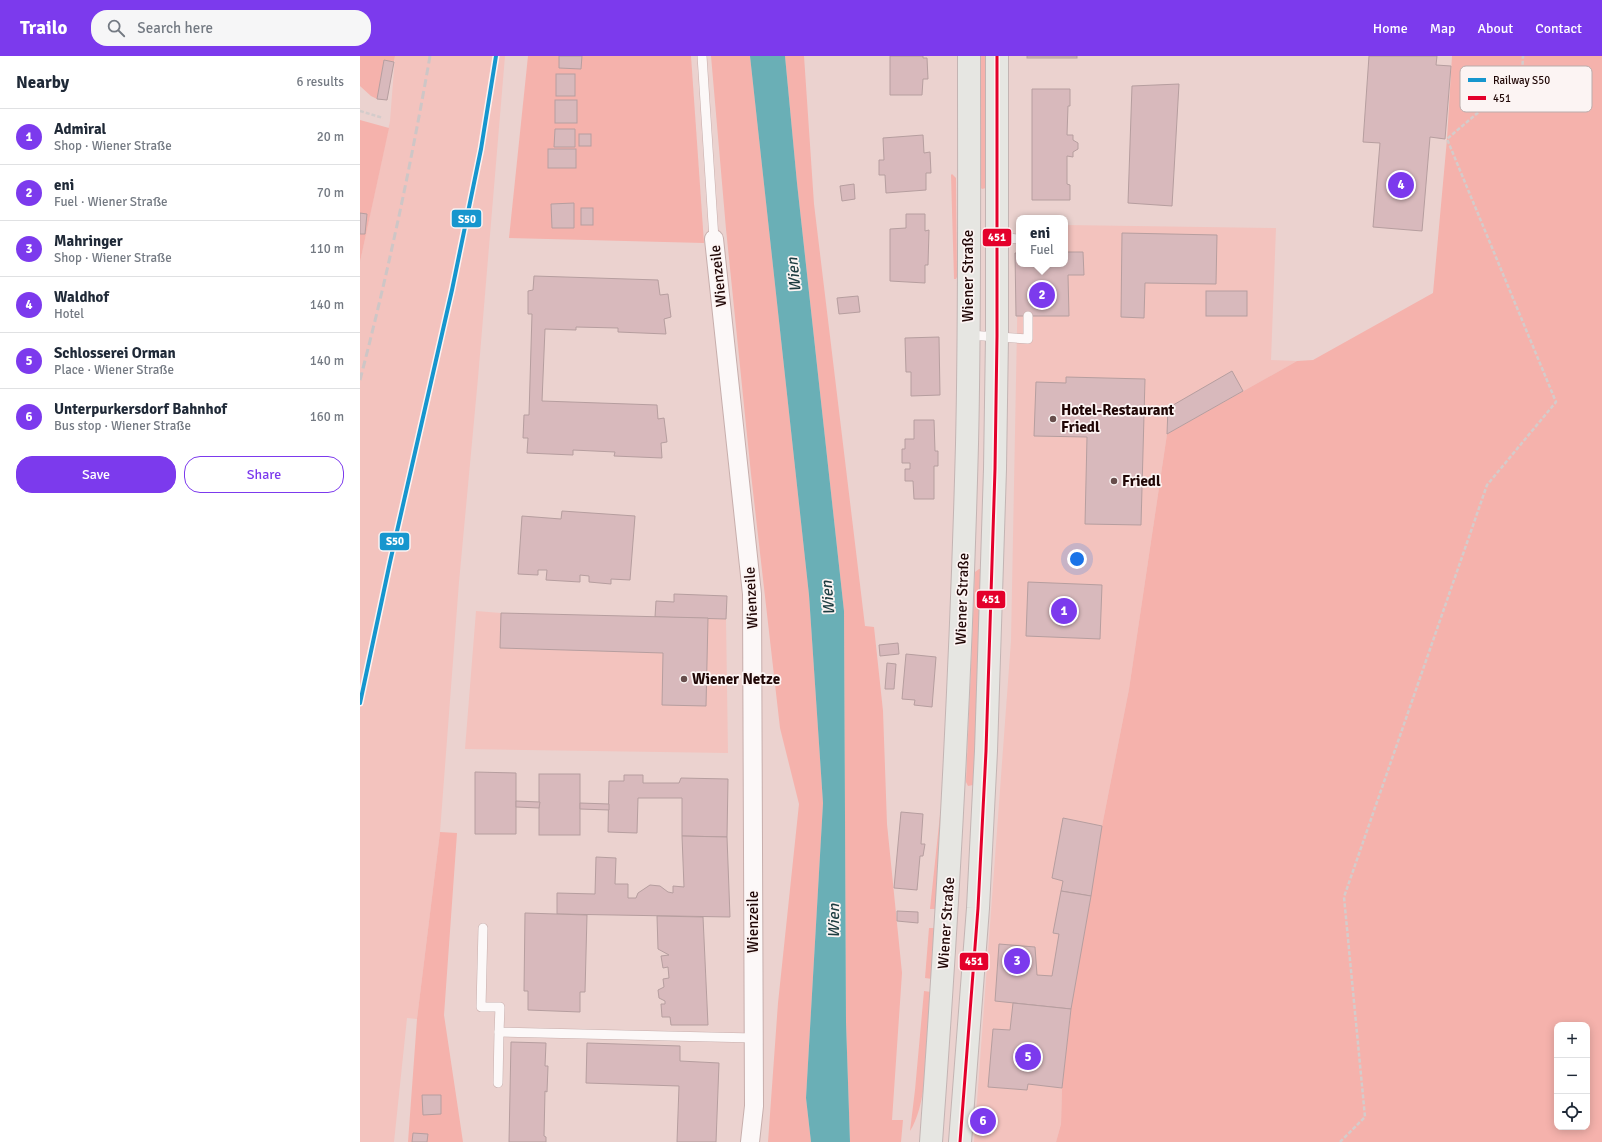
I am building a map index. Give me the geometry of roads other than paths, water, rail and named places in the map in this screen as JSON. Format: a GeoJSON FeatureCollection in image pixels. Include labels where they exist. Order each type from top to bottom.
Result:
{"type":"FeatureCollection","features":[{"type":"Feature","properties":{"kind":"main road","name":"Wiener Straße"},"geometry":{"type":"LineString","coordinates":[[930,1142],[947,912],[956,734],[966,457],[969,56]]}},
{"type":"Feature","properties":{"kind":"main road","name":"Wiener Straße"},"geometry":{"type":"LineString","coordinates":[[960,1142],[978,908],[986,751],[995,469],[998,237],[997,56]]}},
{"type":"Feature","properties":{"kind":"street","name":"Wienzeile"},"geometry":{"type":"LineString","coordinates":[[714,239],[752,594],[754,1106],[750,1142]]}},
{"type":"Feature","properties":{"kind":"lane","name":"Wienzeile"},"geometry":{"type":"LineString","coordinates":[[702,56],[714,239]]}},
{"type":"Feature","properties":{"kind":"lane"},"geometry":{"type":"LineString","coordinates":[[998,237],[1016,239]]}},
{"type":"Feature","properties":{"kind":"lane"},"geometry":{"type":"LineString","coordinates":[[968,335],[1028,339],[1028,316]]}},
{"type":"Feature","properties":{"kind":"lane"},"geometry":{"type":"LineString","coordinates":[[483,928],[481,1007],[500,1007],[498,1083]]}},
{"type":"Feature","properties":{"kind":"lane"},"geometry":{"type":"LineString","coordinates":[[499,1032],[754,1038]]}},
{"type":"Feature","properties":{"kind":"water","name":"Wien"},"geometry":{"type":"Polygon","coordinates":[[[750,56],[785,56],[797,183],[844,611],[846,1022],[850,1142],[811,1142],[806,1098],[823,803],[809,595],[750,56]]]}},
{"type":"Feature","properties":{"kind":"railway"},"geometry":{"type":"LineString","coordinates":[[360,380],[398,219],[430,56]]}},
{"type":"Feature","properties":{"kind":"rail line","name":"S50"},"geometry":{"type":"LineString","coordinates":[[360,703],[390,562],[452,290],[481,149],[496,56]]}},
{"type":"Feature","properties":{"kind":"place","name":"Waldhof"},"geometry":{"type":"Point","coordinates":[1401,185]}},
{"type":"Feature","properties":{"kind":"place","name":"eni"},"geometry":{"type":"Point","coordinates":[1042,295]}},
{"type":"Feature","properties":{"kind":"place","name":"Hotel-Restaurant Friedl"},"geometry":{"type":"Point","coordinates":[1053,419]}},
{"type":"Feature","properties":{"kind":"place","name":"Friedl"},"geometry":{"type":"Point","coordinates":[1114,481]}},
{"type":"Feature","properties":{"kind":"place","name":"Admiral"},"geometry":{"type":"Point","coordinates":[1064,611]}},
{"type":"Feature","properties":{"kind":"place","name":"Wiener Netze"},"geometry":{"type":"Point","coordinates":[684,679]}},
{"type":"Feature","properties":{"kind":"place","name":"Mahringer"},"geometry":{"type":"Point","coordinates":[1017,961]}},
{"type":"Feature","properties":{"kind":"place","name":"Schlosserei Orman"},"geometry":{"type":"Point","coordinates":[1028,1057]}},
{"type":"Feature","properties":{"kind":"place","name":"Unterpurkersdorf Bahnhof"},"geometry":{"type":"Point","coordinates":[983,1121]}}]}
